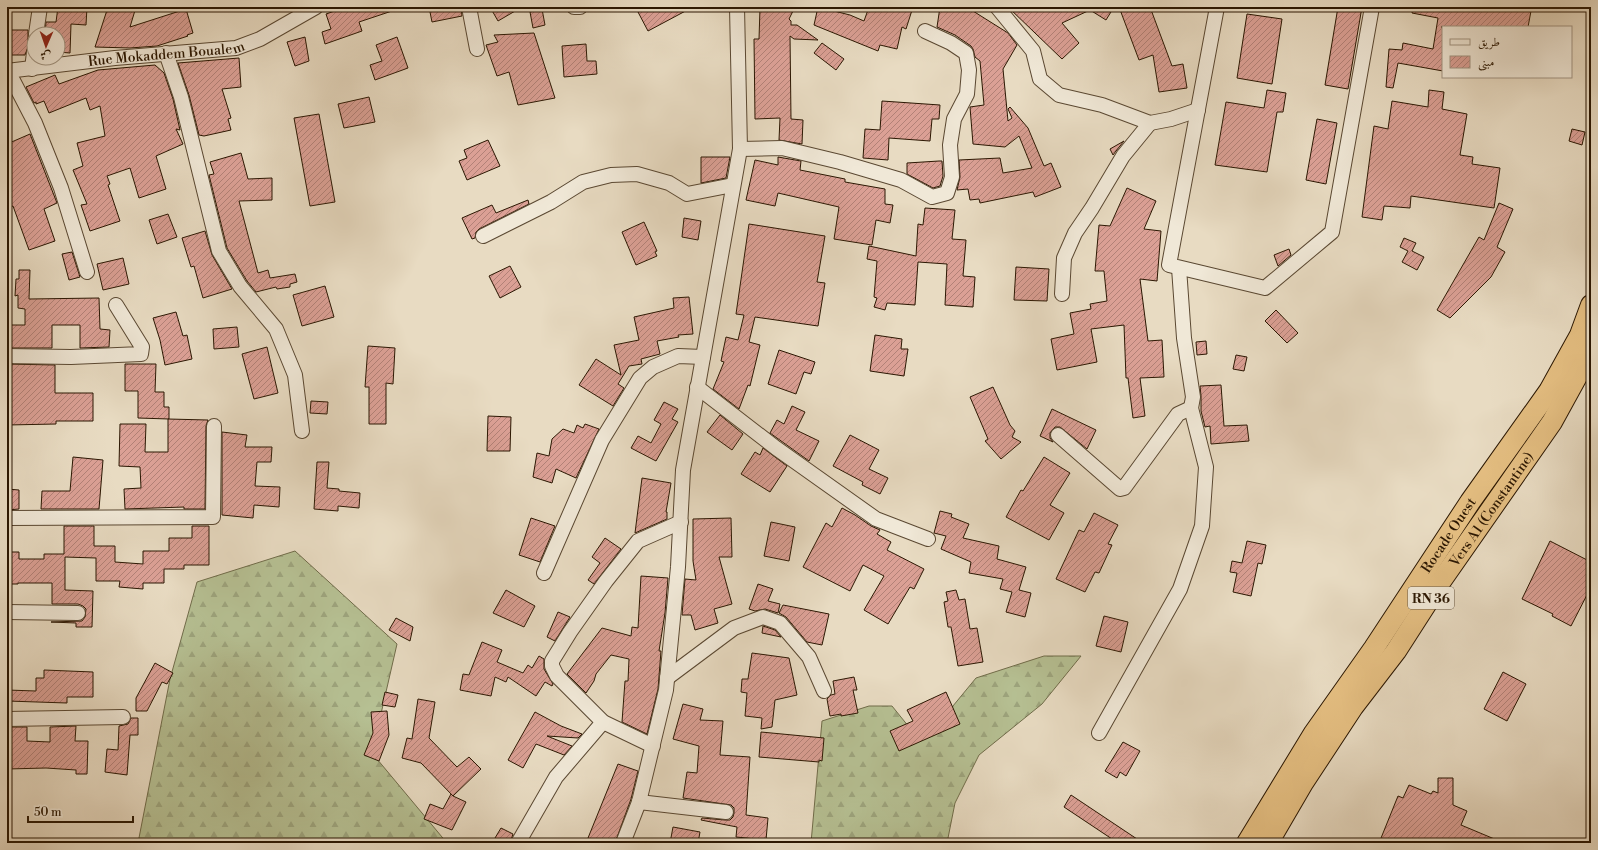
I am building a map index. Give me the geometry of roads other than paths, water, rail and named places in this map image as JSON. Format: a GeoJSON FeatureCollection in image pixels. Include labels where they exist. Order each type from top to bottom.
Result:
{"type":"FeatureCollection","features":[{"type":"Feature","properties":{"kind":"highway","name":"Rocade Ouest"},"geometry":{"type":"LineString","coordinates":[[1247,843],[1314,733],[1374,648],[1470,502],[1549,391],[1580,335],[1591,305]]}},
{"type":"Feature","properties":{"kind":"highway","name":"Vers A1 (Constantine)"},"geometry":{"type":"LineString","coordinates":[[1268,843],[1303,783],[1353,707],[1396,651],[1442,581],[1552,422],[1591,351]]}},
{"type":"Feature","properties":{"kind":"street"},"geometry":{"type":"LineString","coordinates":[[37,26],[40,7]]}},
{"type":"Feature","properties":{"kind":"street","name":"Rue Mokaddem Boualem"},"geometry":{"type":"LineString","coordinates":[[7,71],[166,53],[236,48],[260,40],[316,7]]}},
{"type":"Feature","properties":{"kind":"street"},"geometry":{"type":"LineString","coordinates":[[469,7],[476,49]]}},
{"type":"Feature","properties":{"kind":"street"},"geometry":{"type":"LineString","coordinates":[[574,7],[580,7]]}},
{"type":"Feature","properties":{"kind":"street"},"geometry":{"type":"LineString","coordinates":[[623,843],[639,802],[666,690],[678,567],[683,470],[740,149],[737,7]]}},
{"type":"Feature","properties":{"kind":"street"},"geometry":{"type":"LineString","coordinates":[[997,7],[1033,51],[1040,79],[1059,96],[1102,105],[1150,123],[1198,110]]}},
{"type":"Feature","properties":{"kind":"street"},"geometry":{"type":"LineString","coordinates":[[1217,7],[1169,265],[1265,288],[1332,232],[1372,7]]}},
{"type":"Feature","properties":{"kind":"street"},"geometry":{"type":"LineString","coordinates":[[740,149],[782,148],[840,162],[901,180],[932,197],[947,193],[952,177],[950,145],[954,119],[967,94],[969,70],[966,53],[951,43],[925,31]]}},
{"type":"Feature","properties":{"kind":"street"},"geometry":{"type":"LineString","coordinates":[[166,53],[181,97],[219,251],[240,286],[276,329],[295,375],[302,431]]}},
{"type":"Feature","properties":{"kind":"street"},"geometry":{"type":"LineString","coordinates":[[7,71],[35,123],[61,188],[87,272]]}},
{"type":"Feature","properties":{"kind":"street"},"geometry":{"type":"LineString","coordinates":[[1062,294],[1064,258],[1075,233],[1092,208],[1123,156],[1150,123]]}},
{"type":"Feature","properties":{"kind":"street"},"geometry":{"type":"LineString","coordinates":[[483,236],[550,202],[584,182],[611,175],[637,174],[669,183],[687,194],[733,185]]}},
{"type":"Feature","properties":{"kind":"street"},"geometry":{"type":"LineString","coordinates":[[1099,733],[1180,589],[1202,526],[1206,467],[1192,408],[1193,397],[1184,338],[1179,268]]}},
{"type":"Feature","properties":{"kind":"street"},"geometry":{"type":"LineString","coordinates":[[7,356],[70,357],[141,354],[142,347],[116,305]]}},
{"type":"Feature","properties":{"kind":"street"},"geometry":{"type":"LineString","coordinates":[[544,573],[602,440],[640,378],[653,368],[678,356],[703,357]]}},
{"type":"Feature","properties":{"kind":"street"},"geometry":{"type":"LineString","coordinates":[[697,387],[776,448],[876,519],[928,539]]}},
{"type":"Feature","properties":{"kind":"street"},"geometry":{"type":"LineString","coordinates":[[1058,435],[1120,490],[1124,488],[1178,414],[1192,408]]}},
{"type":"Feature","properties":{"kind":"street"},"geometry":{"type":"LineString","coordinates":[[7,518],[213,517],[214,426]]}},
{"type":"Feature","properties":{"kind":"street"},"geometry":{"type":"LineString","coordinates":[[653,746],[603,722],[557,676],[552,666],[552,661],[606,581],[638,541],[681,522]]}},
{"type":"Feature","properties":{"kind":"street"},"geometry":{"type":"LineString","coordinates":[[7,612],[78,613]]}},
{"type":"Feature","properties":{"kind":"street"},"geometry":{"type":"LineString","coordinates":[[667,678],[734,628],[763,617],[780,624],[809,657],[824,691]]}},
{"type":"Feature","properties":{"kind":"street"},"geometry":{"type":"LineString","coordinates":[[7,719],[123,718]]}},
{"type":"Feature","properties":{"kind":"street"},"geometry":{"type":"LineString","coordinates":[[518,843],[556,777],[603,722]]}},
{"type":"Feature","properties":{"kind":"street"},"geometry":{"type":"LineString","coordinates":[[639,802],[726,812]]}}]}
